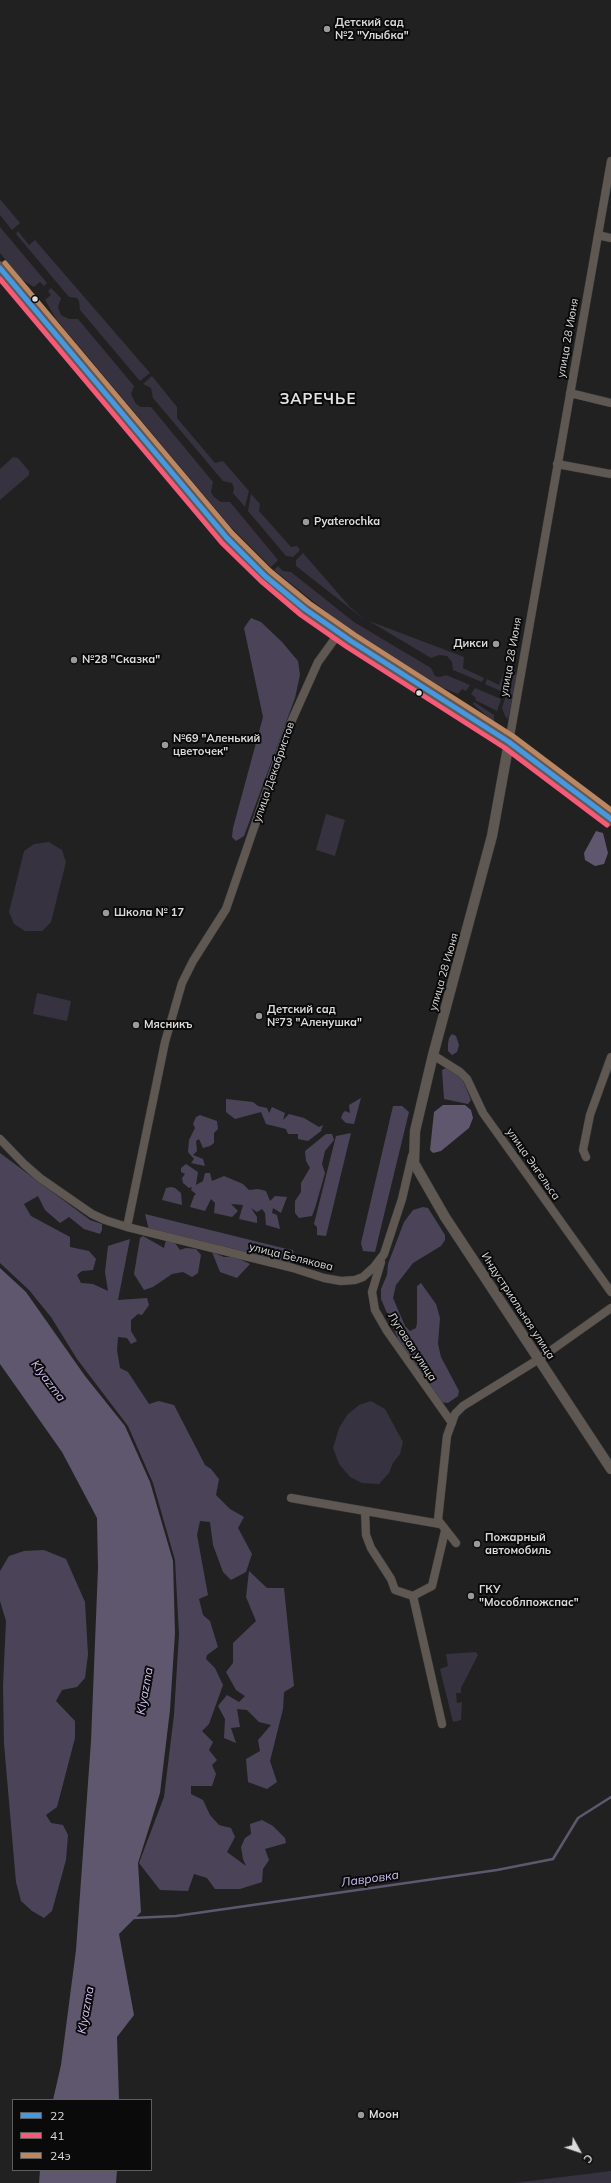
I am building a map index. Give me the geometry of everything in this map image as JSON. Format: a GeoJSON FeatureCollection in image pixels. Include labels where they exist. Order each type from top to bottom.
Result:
{"type":"FeatureCollection","features":[{"type":"Feature","properties":{"kind":"main road"},"geometry":{"type":"LineString","coordinates":[[3,276],[236,548],[292,598],[339,633],[509,742],[611,819]]}},
{"type":"Feature","properties":{"kind":"street","name":"улица 28 Июня"},"geometry":{"type":"LineString","coordinates":[[413,1152],[415,1131],[433,1055],[492,836],[611,161]]}},
{"type":"Feature","properties":{"kind":"street"},"geometry":{"type":"LineString","coordinates":[[598,235],[611,238]]}},
{"type":"Feature","properties":{"kind":"street"},"geometry":{"type":"LineString","coordinates":[[570,392],[611,403]]}},
{"type":"Feature","properties":{"kind":"street"},"geometry":{"type":"LineString","coordinates":[[557,464],[611,474]]}},
{"type":"Feature","properties":{"kind":"street","name":"улица Декабристов"},"geometry":{"type":"LineString","coordinates":[[127,1227],[165,1042],[182,983],[193,961],[222,918],[291,723],[318,662],[339,633]]}},
{"type":"Feature","properties":{"kind":"street","name":"улица Энгельса"},"geometry":{"type":"LineString","coordinates":[[433,1055],[460,1072],[467,1079],[483,1113],[611,1292]]}},
{"type":"Feature","properties":{"kind":"street"},"geometry":{"type":"LineString","coordinates":[[586,1157],[583,1150],[590,1116],[611,1057]]}},
{"type":"Feature","properties":{"kind":"street","name":"улица Белякова"},"geometry":{"type":"LineString","coordinates":[[0,1140],[24,1164],[54,1188],[92,1214],[127,1227],[293,1268],[324,1278],[342,1281],[355,1280],[363,1277],[374,1268],[384,1254],[402,1199],[413,1152]]}},
{"type":"Feature","properties":{"kind":"street","name":"Индустриальная улица"},"geometry":{"type":"LineString","coordinates":[[413,1152],[414,1163],[433,1197],[611,1469]]}},
{"type":"Feature","properties":{"kind":"street","name":"Луговая улица"},"geometry":{"type":"LineString","coordinates":[[384,1254],[372,1292],[376,1310],[387,1331],[452,1423]]}},
{"type":"Feature","properties":{"kind":"street"},"geometry":{"type":"LineString","coordinates":[[456,1543],[445,1531],[438,1520],[447,1436],[455,1414],[464,1406],[539,1359],[611,1308]]}},
{"type":"Feature","properties":{"kind":"street"},"geometry":{"type":"LineString","coordinates":[[291,1498],[440,1524]]}},
{"type":"Feature","properties":{"kind":"street"},"geometry":{"type":"LineString","coordinates":[[365,1511],[366,1535],[371,1548],[391,1579],[396,1590],[413,1596],[432,1586],[445,1531]]}},
{"type":"Feature","properties":{"kind":"street"},"geometry":{"type":"LineString","coordinates":[[413,1596],[442,1724]]}},
{"type":"Feature","properties":{"kind":"shaded area"},"geometry":{"type":"Polygon","coordinates":[[[0,199],[20,223],[12,230],[0,215],[0,199]]]}},
{"type":"Feature","properties":{"kind":"shaded area"},"geometry":{"type":"Polygon","coordinates":[[[0,227],[47,283],[44,286],[40,282],[34,287],[21,279],[0,253],[0,227]]]}},
{"type":"Feature","properties":{"kind":"shaded area"},"geometry":{"type":"Polygon","coordinates":[[[18,231],[29,245],[35,240],[150,373],[140,381],[80,310],[79,301],[77,298],[69,297],[16,234],[18,231]]]}},
{"type":"Feature","properties":{"kind":"shaded area"},"geometry":{"type":"Polygon","coordinates":[[[51,288],[61,298],[58,307],[61,315],[69,319],[78,319],[134,386],[131,394],[136,404],[141,407],[151,407],[213,482],[211,492],[214,497],[221,502],[230,502],[278,560],[271,567],[229,525],[56,319],[45,300],[51,295],[48,291],[51,288]]]}},
{"type":"Feature","properties":{"kind":"shaded area"},"geometry":{"type":"Polygon","coordinates":[[[152,376],[177,407],[177,418],[215,463],[223,461],[249,491],[245,507],[233,493],[234,488],[232,483],[223,481],[153,398],[151,388],[143,384],[152,376]]]}},
{"type":"Feature","properties":{"kind":"shaded area"},"geometry":{"type":"Polygon","coordinates":[[[13,457],[18,458],[29,471],[29,475],[0,500],[0,469],[13,457]]]}},
{"type":"Feature","properties":{"kind":"shaded area"},"geometry":{"type":"Polygon","coordinates":[[[251,494],[260,504],[259,511],[291,547],[297,546],[300,550],[293,557],[286,556],[248,511],[251,494]]]}},
{"type":"Feature","properties":{"kind":"shaded area"},"geometry":{"type":"Polygon","coordinates":[[[303,553],[350,607],[365,620],[296,566],[296,560],[303,553]]]}},
{"type":"Feature","properties":{"kind":"shaded area"},"geometry":{"type":"Polygon","coordinates":[[[278,566],[283,571],[291,572],[354,622],[431,668],[435,676],[440,677],[446,675],[470,685],[466,691],[462,689],[458,694],[443,688],[329,614],[274,570],[278,566]]]}},
{"type":"Feature","properties":{"kind":"shaded area"},"geometry":{"type":"Polygon","coordinates":[[[251,618],[261,622],[282,642],[298,661],[300,675],[295,698],[244,836],[236,841],[232,837],[233,828],[263,717],[244,628],[251,618]]]}},
{"type":"Feature","properties":{"kind":"shaded area"},"geometry":{"type":"Polygon","coordinates":[[[369,621],[464,657],[463,668],[484,678],[482,682],[453,670],[452,662],[447,656],[439,655],[431,658],[369,621]]]}},
{"type":"Feature","properties":{"kind":"shaded area"},"geometry":{"type":"Polygon","coordinates":[[[506,667],[510,668],[503,692],[485,684],[487,679],[499,685],[506,667]]]}},
{"type":"Feature","properties":{"kind":"shaded area"},"geometry":{"type":"Polygon","coordinates":[[[514,669],[517,676],[508,719],[502,708],[514,669]]]}},
{"type":"Feature","properties":{"kind":"shaded area"},"geometry":{"type":"Polygon","coordinates":[[[475,688],[501,699],[497,711],[475,700],[476,698],[471,694],[475,688]]]}},
{"type":"Feature","properties":{"kind":"shaded area"},"geometry":{"type":"Polygon","coordinates":[[[474,702],[494,715],[494,722],[473,704],[474,702]]]}},
{"type":"Feature","properties":{"kind":"shaded area"},"geometry":{"type":"Polygon","coordinates":[[[326,814],[345,820],[335,856],[316,850],[326,814]]]}},
{"type":"Feature","properties":{"kind":"shaded area"},"geometry":{"type":"Polygon","coordinates":[[[49,842],[62,850],[66,862],[51,922],[42,931],[25,931],[14,924],[9,912],[24,851],[34,844],[49,842]]]}},
{"type":"Feature","properties":{"kind":"shaded area"},"geometry":{"type":"Polygon","coordinates":[[[37,993],[71,1001],[67,1021],[33,1014],[37,993]]]}},
{"type":"Feature","properties":{"kind":"shaded area"},"geometry":{"type":"Polygon","coordinates":[[[452,1034],[456,1036],[459,1045],[457,1052],[452,1055],[448,1051],[448,1044],[449,1038],[452,1034]]]}},
{"type":"Feature","properties":{"kind":"shaded area"},"geometry":{"type":"Polygon","coordinates":[[[446,1068],[453,1070],[462,1078],[471,1100],[468,1104],[444,1099],[442,1070],[446,1068]]]}},
{"type":"Feature","properties":{"kind":"shaded area"},"geometry":{"type":"Polygon","coordinates":[[[361,1098],[354,1124],[346,1123],[341,1118],[343,1113],[345,1111],[350,1113],[349,1105],[361,1098]]]}},
{"type":"Feature","properties":{"kind":"shaded area"},"geometry":{"type":"Polygon","coordinates":[[[226,1099],[253,1102],[258,1106],[267,1108],[269,1113],[272,1107],[285,1113],[283,1120],[289,1114],[304,1118],[319,1127],[323,1125],[321,1131],[308,1141],[298,1139],[298,1134],[288,1134],[286,1129],[266,1124],[261,1112],[235,1119],[226,1112],[226,1099]]]}},
{"type":"Feature","properties":{"kind":"shaded area"},"geometry":{"type":"Polygon","coordinates":[[[393,1106],[402,1106],[409,1112],[375,1252],[363,1251],[361,1243],[393,1106]]]}},
{"type":"Feature","properties":{"kind":"shaded area"},"geometry":{"type":"Polygon","coordinates":[[[200,1115],[217,1121],[218,1129],[214,1133],[214,1143],[210,1146],[203,1148],[199,1139],[196,1141],[197,1151],[193,1155],[203,1159],[205,1166],[191,1163],[194,1159],[188,1152],[189,1140],[195,1128],[193,1124],[196,1117],[200,1115]]]}},
{"type":"Feature","properties":{"kind":"shaded area"},"geometry":{"type":"Polygon","coordinates":[[[351,1133],[326,1236],[317,1235],[317,1227],[314,1224],[336,1136],[351,1133]]]}},
{"type":"Feature","properties":{"kind":"shaded area"},"geometry":{"type":"Polygon","coordinates":[[[326,1134],[332,1134],[334,1140],[325,1151],[322,1164],[325,1173],[315,1208],[312,1216],[299,1218],[295,1213],[295,1201],[301,1192],[301,1183],[310,1168],[306,1161],[305,1151],[326,1134]]]}},
{"type":"Feature","properties":{"kind":"shaded area"},"geometry":{"type":"Polygon","coordinates":[[[0,1153],[90,1220],[102,1224],[100,1234],[84,1229],[69,1217],[60,1223],[45,1210],[38,1196],[24,1204],[31,1216],[70,1237],[70,1247],[89,1251],[96,1259],[93,1270],[82,1271],[77,1275],[81,1283],[93,1284],[108,1291],[105,1272],[108,1246],[130,1239],[118,1300],[147,1298],[149,1305],[142,1315],[138,1314],[131,1320],[131,1331],[137,1341],[131,1344],[127,1338],[118,1337],[117,1350],[120,1368],[128,1372],[149,1404],[159,1401],[174,1405],[205,1465],[211,1469],[219,1479],[216,1495],[230,1509],[244,1517],[238,1528],[252,1554],[246,1572],[231,1580],[223,1572],[213,1545],[210,1522],[200,1521],[197,1535],[208,1595],[199,1599],[203,1615],[210,1621],[218,1647],[207,1655],[206,1659],[215,1668],[223,1685],[209,1724],[202,1731],[213,1742],[209,1750],[217,1760],[212,1765],[216,1774],[212,1786],[191,1786],[191,1794],[203,1800],[210,1815],[219,1825],[231,1828],[235,1837],[227,1852],[246,1866],[241,1847],[245,1838],[251,1834],[250,1824],[262,1820],[273,1826],[285,1838],[286,1843],[265,1849],[269,1860],[263,1869],[262,1882],[240,1889],[215,1889],[207,1878],[194,1874],[188,1891],[160,1890],[139,1863],[164,1797],[174,1715],[179,1634],[175,1560],[153,1483],[128,1426],[77,1359],[51,1317],[29,1290],[0,1263],[0,1153]]]}},
{"type":"Feature","properties":{"kind":"shaded area"},"geometry":{"type":"Polygon","coordinates":[[[186,1164],[198,1172],[196,1185],[203,1181],[205,1173],[210,1173],[212,1181],[224,1176],[243,1184],[249,1190],[258,1189],[266,1191],[270,1201],[275,1196],[287,1197],[281,1213],[273,1208],[272,1213],[277,1215],[280,1229],[266,1225],[265,1213],[262,1209],[257,1212],[251,1208],[257,1217],[257,1223],[239,1219],[243,1205],[231,1204],[238,1211],[232,1217],[214,1213],[215,1203],[211,1199],[205,1211],[190,1207],[196,1194],[191,1190],[192,1187],[189,1188],[183,1183],[182,1178],[185,1174],[181,1172],[181,1168],[186,1164]]]}},
{"type":"Feature","properties":{"kind":"shaded area"},"geometry":{"type":"Polygon","coordinates":[[[166,1188],[175,1188],[181,1193],[182,1205],[162,1200],[166,1188]]]}},
{"type":"Feature","properties":{"kind":"shaded area"},"geometry":{"type":"Polygon","coordinates":[[[423,1207],[428,1208],[445,1235],[445,1240],[441,1246],[413,1263],[396,1285],[393,1298],[405,1326],[410,1331],[416,1328],[417,1323],[417,1286],[421,1283],[436,1304],[440,1318],[438,1344],[441,1357],[459,1391],[458,1396],[448,1403],[440,1402],[399,1341],[381,1299],[381,1289],[387,1275],[388,1264],[404,1222],[413,1210],[423,1207]]]}},
{"type":"Feature","properties":{"kind":"shaded area"},"geometry":{"type":"Polygon","coordinates":[[[145,1214],[293,1250],[294,1255],[291,1262],[287,1264],[149,1230],[145,1214]]]}},
{"type":"Feature","properties":{"kind":"shaded area"},"geometry":{"type":"Polygon","coordinates":[[[143,1236],[164,1248],[166,1240],[175,1243],[180,1250],[186,1248],[196,1249],[201,1255],[198,1273],[192,1277],[183,1272],[172,1274],[153,1287],[144,1290],[134,1274],[140,1238],[143,1236]]]}},
{"type":"Feature","properties":{"kind":"shaded area"},"geometry":{"type":"Polygon","coordinates":[[[212,1252],[224,1257],[235,1257],[250,1264],[237,1278],[220,1272],[212,1252]]]}},
{"type":"Feature","properties":{"kind":"shaded area"},"geometry":{"type":"Polygon","coordinates":[[[371,1401],[385,1409],[403,1442],[400,1454],[393,1463],[389,1473],[379,1484],[362,1483],[350,1477],[339,1464],[333,1448],[339,1428],[348,1414],[359,1405],[371,1401]]]}},
{"type":"Feature","properties":{"kind":"shaded area"},"geometry":{"type":"Polygon","coordinates":[[[44,1550],[66,1559],[85,1602],[88,1654],[85,1678],[77,1687],[62,1690],[56,1701],[75,1721],[75,1738],[57,1807],[46,1815],[51,1823],[63,1825],[68,1835],[66,1860],[52,1911],[44,1918],[32,1911],[21,1901],[16,1882],[4,1744],[3,1685],[6,1621],[0,1601],[0,1571],[9,1556],[24,1551],[44,1550]]]}},
{"type":"Feature","properties":{"kind":"shaded area"},"geometry":{"type":"Polygon","coordinates":[[[249,1571],[267,1588],[284,1588],[294,1686],[284,1692],[283,1709],[270,1761],[277,1782],[267,1789],[248,1782],[246,1759],[260,1751],[258,1740],[271,1725],[259,1722],[247,1710],[237,1709],[240,1727],[231,1728],[236,1743],[224,1738],[225,1719],[218,1706],[227,1695],[239,1702],[245,1696],[236,1690],[226,1672],[233,1663],[233,1643],[256,1621],[246,1597],[249,1571]]]}},
{"type":"Feature","properties":{"kind":"shaded area"},"geometry":{"type":"Polygon","coordinates":[[[476,1652],[478,1655],[461,1688],[461,1693],[456,1693],[457,1703],[462,1702],[461,1720],[453,1722],[440,1669],[448,1666],[446,1654],[476,1652]]]}},
{"type":"Feature","properties":{"kind":"shaded area"},"geometry":{"type":"Polygon","coordinates":[[[611,2171],[611,2183],[513,2183],[611,2171]]]}},
{"type":"Feature","properties":{"kind":"water"},"geometry":{"type":"Polygon","coordinates":[[[596,831],[603,833],[608,853],[604,864],[595,866],[585,860],[584,853],[596,831]]]}},
{"type":"Feature","properties":{"kind":"water"},"geometry":{"type":"Polygon","coordinates":[[[443,1105],[465,1105],[471,1110],[473,1118],[469,1128],[441,1151],[433,1153],[430,1150],[434,1112],[443,1105]]]}},
{"type":"Feature","properties":{"kind":"water","name":"Klyazma"},"geometry":{"type":"Polygon","coordinates":[[[0,1268],[26,1292],[85,1376],[125,1426],[150,1482],[173,1561],[175,1633],[170,1710],[160,1793],[138,1863],[141,1912],[119,1934],[134,2015],[117,2037],[119,2099],[53,2099],[61,2065],[76,1950],[91,1741],[98,1568],[97,1518],[62,1452],[0,1364],[0,1268]]]}},
{"type":"Feature","properties":{"kind":"water"},"geometry":{"type":"Polygon","coordinates":[[[40,2171],[117,2171],[116,2183],[39,2183],[40,2171]]]}},
{"type":"Feature","properties":{"kind":"waterway","name":"Лавровка"},"geometry":{"type":"LineString","coordinates":[[133,1918],[176,1916],[497,1870],[553,1859],[578,1818],[611,1797]]}},
{"type":"Feature","properties":{"kind":"transit line","name":"24э"},"geometry":{"type":"LineString","coordinates":[[5,263],[232,533],[270,571],[309,603],[355,635],[513,736],[611,810]]}},
{"type":"Feature","properties":{"kind":"transit line","name":"22"},"geometry":{"type":"LineString","coordinates":[[0,268],[227,538],[265,576],[305,609],[351,641],[509,742],[611,819]]}},
{"type":"Feature","properties":{"kind":"transit line","name":"41"},"geometry":{"type":"LineString","coordinates":[[0,279],[222,543],[261,581],[301,615],[347,647],[505,748],[607,825]]}},
{"type":"Feature","properties":{"kind":"place","name":"Детский сад №2 \"Улыбка\""},"geometry":{"type":"Point","coordinates":[327,29]}},
{"type":"Feature","properties":{"kind":"place","name":"Pyaterochka"},"geometry":{"type":"Point","coordinates":[306,522]}},
{"type":"Feature","properties":{"kind":"place","name":"Дикси"},"geometry":{"type":"Point","coordinates":[496,644]}},
{"type":"Feature","properties":{"kind":"place","name":"№28 \"Сказка\""},"geometry":{"type":"Point","coordinates":[74,660]}},
{"type":"Feature","properties":{"kind":"place","name":"№69 \"Аленький цветочек\""},"geometry":{"type":"Point","coordinates":[165,745]}},
{"type":"Feature","properties":{"kind":"place","name":"Школа № 17"},"geometry":{"type":"Point","coordinates":[106,913]}},
{"type":"Feature","properties":{"kind":"place","name":"Детский сад №73 \"Аленушка\""},"geometry":{"type":"Point","coordinates":[259,1016]}},
{"type":"Feature","properties":{"kind":"place","name":"Мясникъ"},"geometry":{"type":"Point","coordinates":[136,1025]}},
{"type":"Feature","properties":{"kind":"place","name":"Пожарный автомобиль"},"geometry":{"type":"Point","coordinates":[477,1544]}},
{"type":"Feature","properties":{"kind":"place","name":"ГКУ \"Мособлпожспас\""},"geometry":{"type":"Point","coordinates":[471,1596]}},
{"type":"Feature","properties":{"kind":"place","name":"Моон"},"geometry":{"type":"Point","coordinates":[361,2115]}},
{"type":"Feature","properties":{"kind":"district","name":"ЗАРЕЧЬЕ"},"geometry":{"type":"Point","coordinates":[318,399]}}]}
